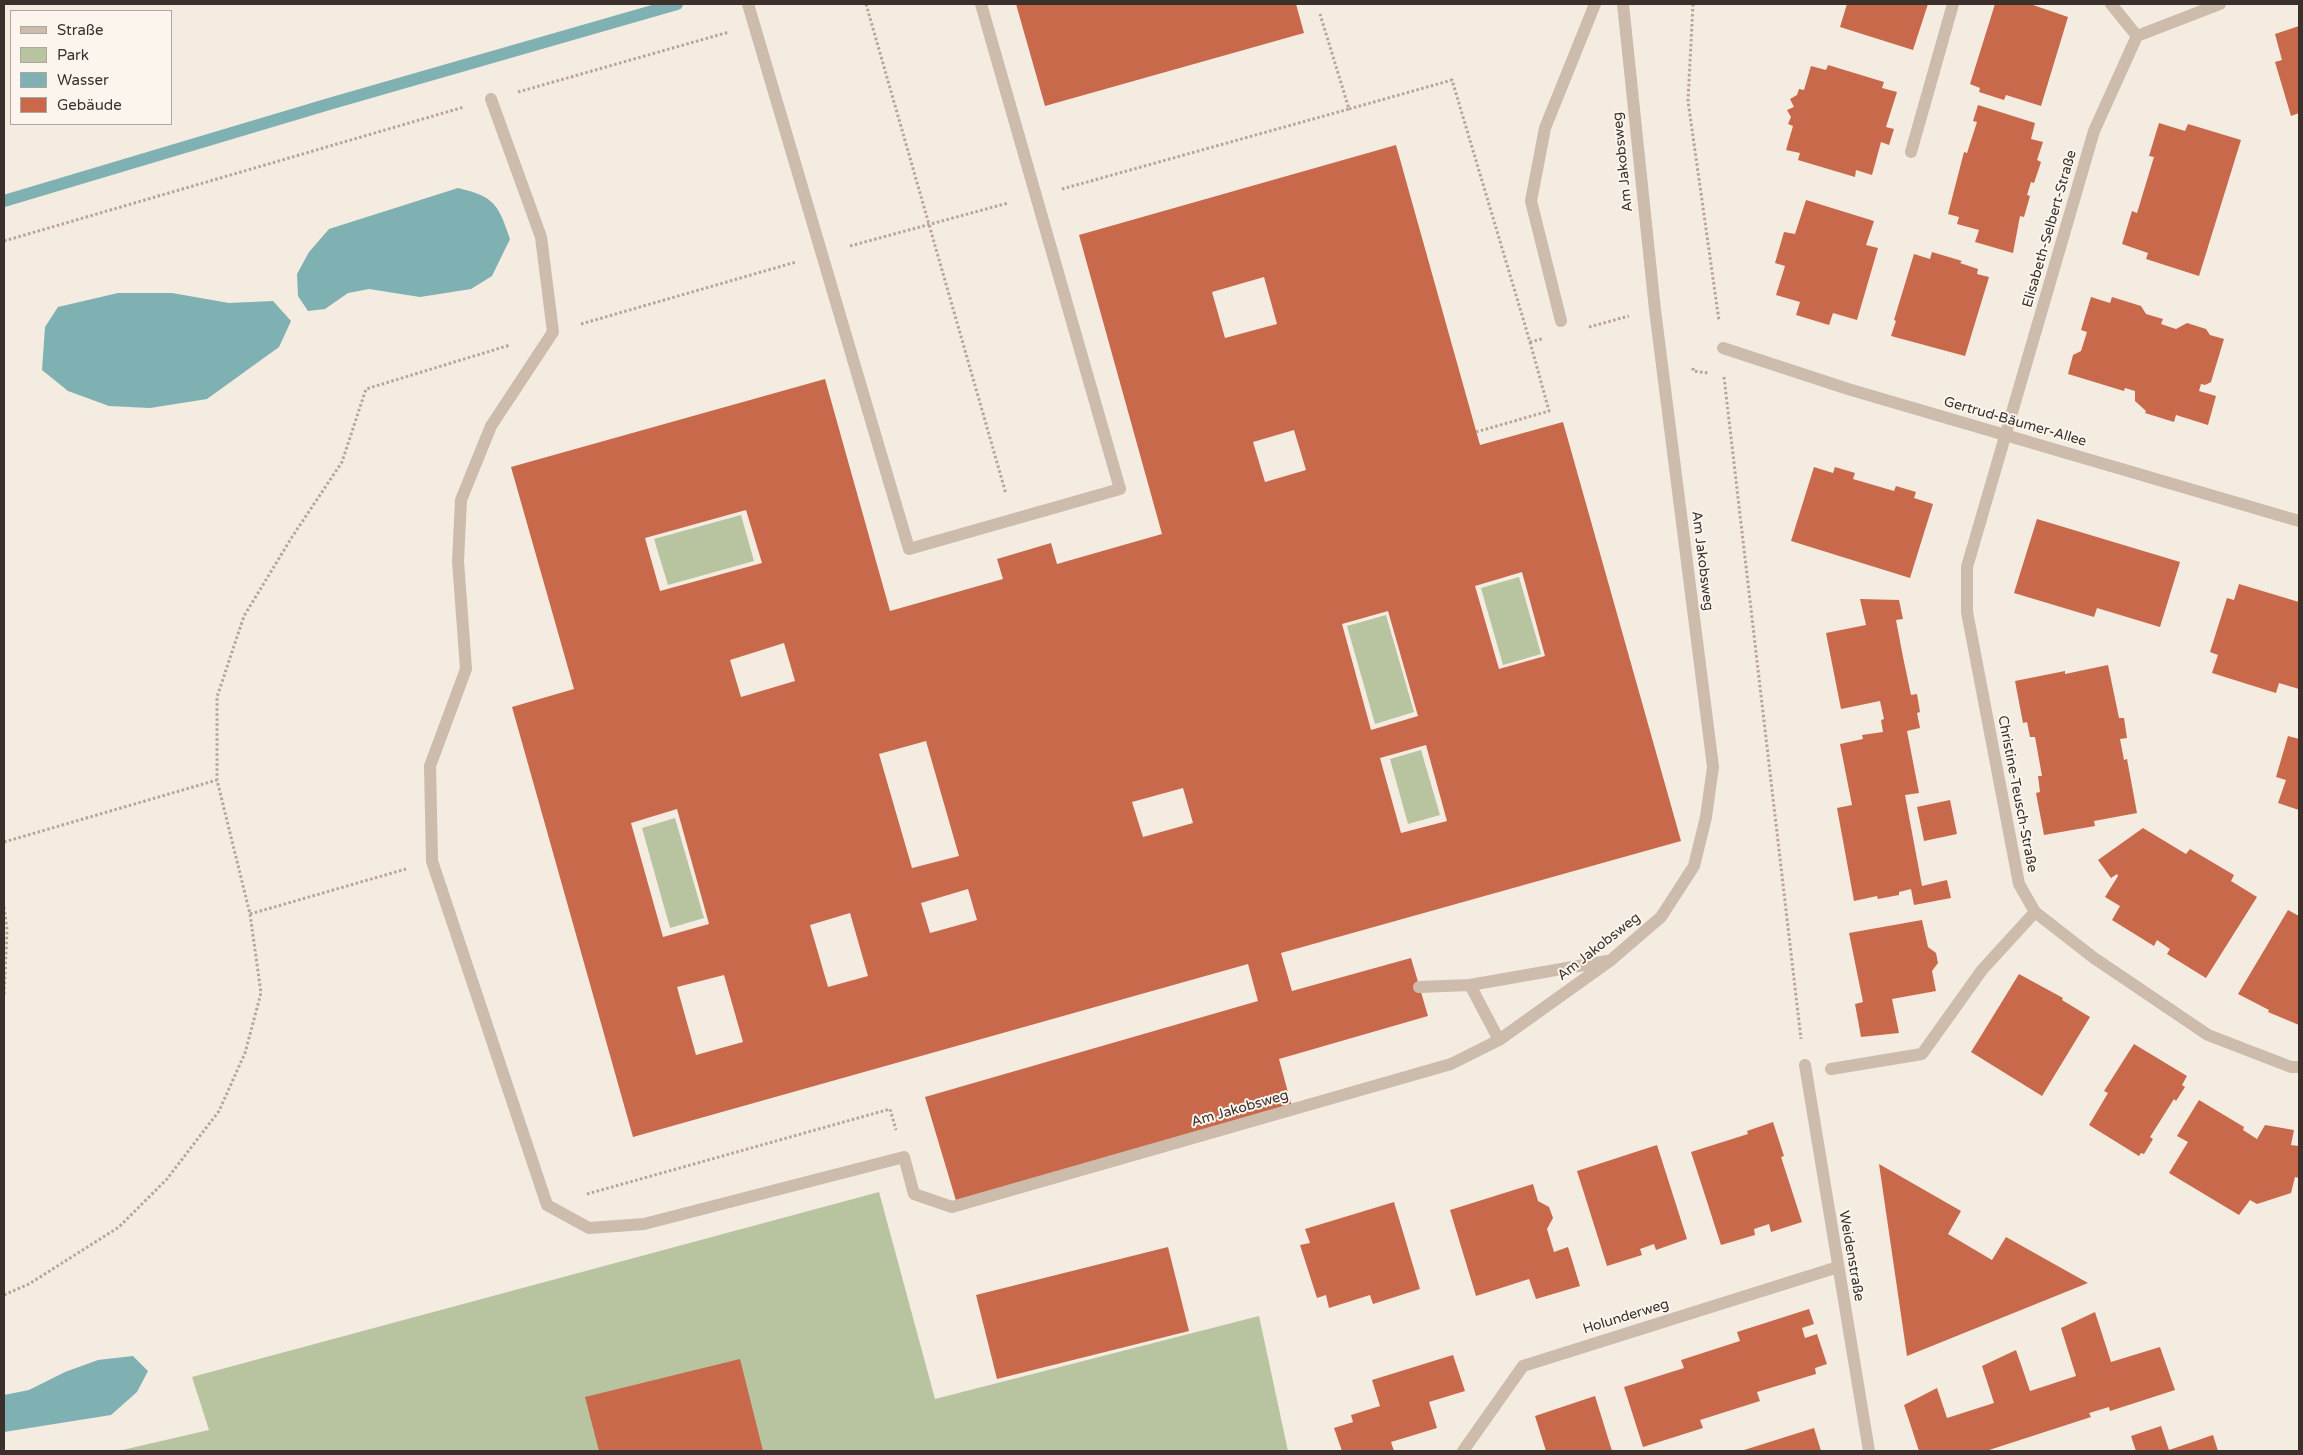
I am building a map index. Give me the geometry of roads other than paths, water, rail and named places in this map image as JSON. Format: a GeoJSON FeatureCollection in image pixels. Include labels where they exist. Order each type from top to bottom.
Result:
{"type":"FeatureCollection","features":[{"type":"Feature","properties":{"kind":"street"},"geometry":{"type":"LineString","coordinates":[[748,4],[910,549],[1120,490],[981,4]]}},
{"type":"Feature","properties":{"kind":"street"},"geometry":{"type":"LineString","coordinates":[[1562,321],[1531,201],[1544,128],[1595,4]]}},
{"type":"Feature","properties":{"kind":"street","name":"Am Jakobsweg"},"geometry":{"type":"LineString","coordinates":[[492,99],[541,237],[553,332],[491,426],[461,500],[458,561],[466,669],[430,766],[432,861],[547,1205],[589,1228],[644,1224],[904,1157],[914,1194],[952,1207],[1451,1064],[1499,1040],[1612,960],[1661,917],[1694,866],[1706,817],[1713,768],[1654,310],[1623,4]]}},
{"type":"Feature","properties":{"kind":"street"},"geometry":{"type":"LineString","coordinates":[[1911,152],[1953,4]]}},
{"type":"Feature","properties":{"kind":"street"},"geometry":{"type":"LineString","coordinates":[[2111,4],[2136,36],[2220,4]]}},
{"type":"Feature","properties":{"kind":"street","name":"Elisabeth-Selbert-Straße"},"geometry":{"type":"LineString","coordinates":[[2007,435],[2094,132],[2136,36]]}},
{"type":"Feature","properties":{"kind":"street","name":"Gertrud-Bäumer-Allee"},"geometry":{"type":"LineString","coordinates":[[1723,348],[1848,389],[2299,521]]}},
{"type":"Feature","properties":{"kind":"street","name":"Christine-Teusch-Straße"},"geometry":{"type":"LineString","coordinates":[[2007,435],[1967,567],[1967,612],[2019,884],[2035,912],[2094,958],[2208,1035],[2291,1067],[2299,1067]]}},
{"type":"Feature","properties":{"kind":"street"},"geometry":{"type":"LineString","coordinates":[[1831,1069],[1922,1054],[1982,970],[2035,912]]}},
{"type":"Feature","properties":{"kind":"street"},"geometry":{"type":"LineString","coordinates":[[1419,987],[1470,985],[1612,960]]}},
{"type":"Feature","properties":{"kind":"street"},"geometry":{"type":"LineString","coordinates":[[1470,985],[1499,1040]]}},
{"type":"Feature","properties":{"kind":"street","name":"Weidenstraße"},"geometry":{"type":"LineString","coordinates":[[1805,1065],[1869,1451]]}},
{"type":"Feature","properties":{"kind":"street","name":"Holunderweg"},"geometry":{"type":"LineString","coordinates":[[1463,1451],[1523,1366],[1838,1267]]}},
{"type":"Feature","properties":{"kind":"water"},"geometry":{"type":"Polygon","coordinates":[[[458,188],[488,199],[498,210],[506,227],[510,239],[492,276],[471,289],[420,297],[369,289],[348,293],[325,309],[308,311],[298,296],[297,274],[309,252],[329,229],[458,188]]]}},
{"type":"Feature","properties":{"kind":"water"},"geometry":{"type":"Polygon","coordinates":[[[118,293],[172,293],[229,303],[273,301],[291,321],[279,347],[207,399],[150,408],[109,406],[68,391],[42,370],[45,327],[58,307],[118,293]]]}},
{"type":"Feature","properties":{"kind":"water"},"geometry":{"type":"Polygon","coordinates":[[[133,1356],[148,1371],[137,1392],[111,1415],[4,1432],[4,1395],[29,1390],[65,1372],[98,1360],[133,1356]]]}},
{"type":"Feature","properties":{"kind":"waterway"},"geometry":{"type":"LineString","coordinates":[[4,201],[329,104],[677,4]]}}]}
